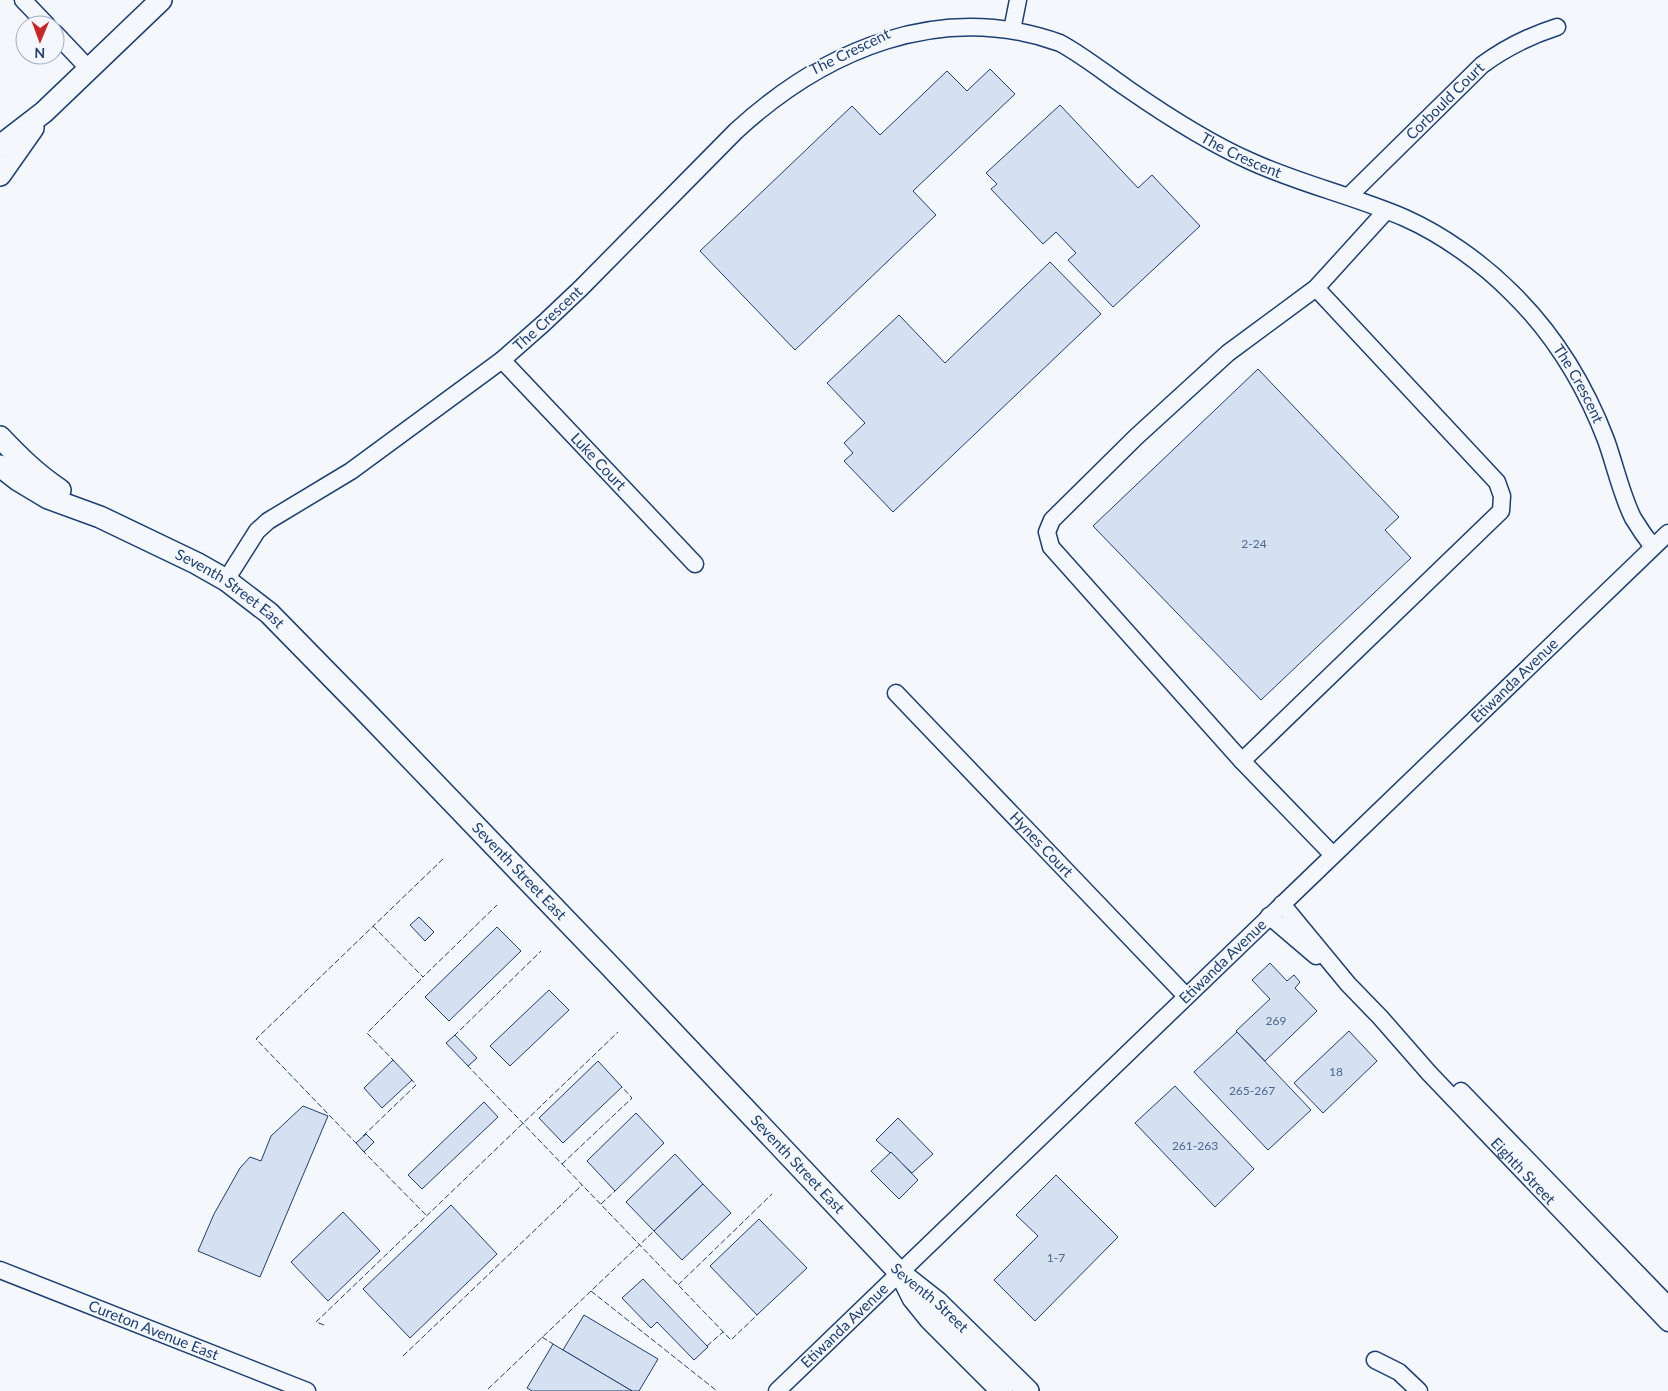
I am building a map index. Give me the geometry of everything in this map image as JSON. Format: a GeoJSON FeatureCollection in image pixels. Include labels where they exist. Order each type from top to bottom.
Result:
{"type":"FeatureCollection","features":[{"type":"Feature","properties":{"kind":"main road"},"geometry":{"type":"LineString","coordinates":[[0,146],[44,112],[161,0]]}},
{"type":"Feature","properties":{"kind":"main road"},"geometry":{"type":"LineString","coordinates":[[0,175],[44,112]]}},
{"type":"Feature","properties":{"kind":"main road","name":"Seventh Street East"},"geometry":{"type":"LineString","coordinates":[[0,437],[44,480],[100,517]]}},
{"type":"Feature","properties":{"kind":"main road","name":"Seventh Street East"},"geometry":{"type":"LineString","coordinates":[[0,466],[18,480],[48,498],[100,517],[155,542],[226,580],[247,595],[294,638],[618,974],[900,1272]]}},
{"type":"Feature","properties":{"kind":"main road","name":"Seventh Street"},"geometry":{"type":"LineString","coordinates":[[900,1272],[914,1298],[924,1311],[1002,1391]]}},
{"type":"Feature","properties":{"kind":"main road","name":"Seventh Street"},"geometry":{"type":"LineString","coordinates":[[900,1272],[938,1303],[1028,1391]]}},
{"type":"Feature","properties":{"kind":"street"},"geometry":{"type":"LineString","coordinates":[[23,0],[37,15]]}},
{"type":"Feature","properties":{"kind":"street"},"geometry":{"type":"LineString","coordinates":[[1013,25],[1018,0]]}},
{"type":"Feature","properties":{"kind":"street","name":"The Crescent"},"geometry":{"type":"LineString","coordinates":[[226,580],[257,531],[268,521],[351,471],[502,360],[550,318],[736,131],[768,102],[805,74],[874,38],[904,27],[927,22],[956,20],[985,20],[1013,25],[1062,44],[1163,113],[1206,139],[1250,162],[1407,219],[1450,243],[1482,265],[1512,292],[1546,331],[1570,365],[1589,401],[1605,438],[1632,516],[1653,548]]}},
{"type":"Feature","properties":{"kind":"street","name":"Corbould Court"},"geometry":{"type":"LineString","coordinates":[[1348,196],[1482,64],[1520,41],[1557,27]]}},
{"type":"Feature","properties":{"kind":"street"},"geometry":{"type":"LineString","coordinates":[[65,44],[89,69]]}},
{"type":"Feature","properties":{"kind":"street"},"geometry":{"type":"LineString","coordinates":[[1333,855],[1242,760],[1051,547],[1047,532],[1052,520],[1136,438],[1228,353],[1316,288],[1386,211]]}},
{"type":"Feature","properties":{"kind":"street"},"geometry":{"type":"LineString","coordinates":[[1242,760],[1501,511],[1502,496],[1497,482],[1316,288]]}},
{"type":"Feature","properties":{"kind":"street","name":"Luke Court"},"geometry":{"type":"LineString","coordinates":[[502,360],[695,564]]}},
{"type":"Feature","properties":{"kind":"street","name":"Etiwanda Avenue"},"geometry":{"type":"LineString","coordinates":[[777,1391],[1668,533]]}},
{"type":"Feature","properties":{"kind":"street","name":"Hynes Court"},"geometry":{"type":"LineString","coordinates":[[896,692],[1186,996]]}},
{"type":"Feature","properties":{"kind":"street","name":"Eighth Street"},"geometry":{"type":"LineString","coordinates":[[1282,904],[1348,984],[1429,1073],[1668,1324]]}},
{"type":"Feature","properties":{"kind":"street","name":"Eighth Street"},"geometry":{"type":"LineString","coordinates":[[1269,916],[1348,984]]}},
{"type":"Feature","properties":{"kind":"street","name":"Eighth Street"},"geometry":{"type":"LineString","coordinates":[[1380,1017],[1451,1081],[1668,1305]]}},
{"type":"Feature","properties":{"kind":"street","name":"Cureton Avenue East"},"geometry":{"type":"LineString","coordinates":[[0,1270],[307,1391]]}},
{"type":"Feature","properties":{"kind":"street"},"geometry":{"type":"LineString","coordinates":[[1375,1360],[1399,1372],[1419,1391]]}},
{"type":"Feature","properties":{"kind":"building"},"geometry":{"type":"Polygon","coordinates":[[[990,69],[1015,94],[913,191],[936,215],[795,350],[700,251],[852,106],[880,135],[947,71],[967,91],[990,69]]]}},
{"type":"Feature","properties":{"kind":"building"},"geometry":{"type":"Polygon","coordinates":[[[1060,105],[1138,188],[1152,175],[1200,226],[1113,307],[1068,260],[1076,253],[1056,232],[1043,244],[991,189],[997,184],[986,173],[1060,105]]]}},
{"type":"Feature","properties":{"kind":"building"},"geometry":{"type":"Polygon","coordinates":[[[1050,262],[1101,314],[893,512],[844,461],[853,453],[844,443],[865,423],[827,383],[899,315],[945,363],[1050,262]]]}},
{"type":"Feature","properties":{"kind":"building"},"geometry":{"type":"Polygon","coordinates":[[[1258,369],[1399,517],[1385,530],[1411,558],[1261,700],[1093,526],[1258,369]]]}},
{"type":"Feature","properties":{"kind":"building"},"geometry":{"type":"Polygon","coordinates":[[[419,917],[434,932],[425,941],[410,925],[419,917]]]}},
{"type":"Feature","properties":{"kind":"building"},"geometry":{"type":"Polygon","coordinates":[[[497,927],[521,951],[449,1021],[425,997],[497,927]]]}},
{"type":"Feature","properties":{"kind":"building"},"geometry":{"type":"Polygon","coordinates":[[[1270,963],[1287,981],[1294,975],[1300,982],[1295,988],[1317,1011],[1265,1061],[1236,1031],[1270,999],[1252,980],[1270,963]]]}},
{"type":"Feature","properties":{"kind":"building"},"geometry":{"type":"Polygon","coordinates":[[[549,990],[569,1010],[510,1066],[490,1046],[549,990]]]}},
{"type":"Feature","properties":{"kind":"building"},"geometry":{"type":"Polygon","coordinates":[[[1349,1031],[1377,1061],[1323,1113],[1294,1083],[1349,1031]]]}},
{"type":"Feature","properties":{"kind":"building"},"geometry":{"type":"Polygon","coordinates":[[[1237,1032],[1311,1110],[1268,1150],[1194,1072],[1237,1032]]]}},
{"type":"Feature","properties":{"kind":"building"},"geometry":{"type":"Polygon","coordinates":[[[455,1035],[477,1058],[468,1066],[446,1043],[455,1035]]]}},
{"type":"Feature","properties":{"kind":"building"},"geometry":{"type":"Polygon","coordinates":[[[393,1060],[412,1080],[382,1108],[364,1088],[393,1060]]]}},
{"type":"Feature","properties":{"kind":"building"},"geometry":{"type":"Polygon","coordinates":[[[598,1061],[622,1087],[563,1143],[539,1118],[598,1061]]]}},
{"type":"Feature","properties":{"kind":"building"},"geometry":{"type":"Polygon","coordinates":[[[1175,1086],[1254,1169],[1215,1207],[1135,1123],[1175,1086]]]}},
{"type":"Feature","properties":{"kind":"building"},"geometry":{"type":"Polygon","coordinates":[[[484,1102],[498,1117],[422,1189],[408,1175],[484,1102]]]}},
{"type":"Feature","properties":{"kind":"building"},"geometry":{"type":"Polygon","coordinates":[[[303,1106],[328,1116],[260,1277],[198,1251],[214,1214],[240,1168],[250,1157],[261,1161],[271,1136],[303,1106]]]}},
{"type":"Feature","properties":{"kind":"building"},"geometry":{"type":"Polygon","coordinates":[[[636,1113],[664,1143],[615,1191],[587,1161],[636,1113]]]}},
{"type":"Feature","properties":{"kind":"building"},"geometry":{"type":"Polygon","coordinates":[[[898,1118],[933,1154],[912,1173],[876,1140],[898,1118]]]}},
{"type":"Feature","properties":{"kind":"building"},"geometry":{"type":"Polygon","coordinates":[[[366,1134],[374,1142],[364,1152],[356,1143],[366,1134]]]}},
{"type":"Feature","properties":{"kind":"building"},"geometry":{"type":"Polygon","coordinates":[[[891,1152],[918,1180],[899,1199],[871,1171],[891,1152]]]}},
{"type":"Feature","properties":{"kind":"building"},"geometry":{"type":"Polygon","coordinates":[[[675,1154],[703,1184],[654,1231],[626,1202],[675,1154]]]}},
{"type":"Feature","properties":{"kind":"building"},"geometry":{"type":"Polygon","coordinates":[[[1056,1175],[1118,1237],[1035,1321],[994,1280],[1038,1236],[1016,1215],[1056,1175]]]}},
{"type":"Feature","properties":{"kind":"building"},"geometry":{"type":"Polygon","coordinates":[[[703,1184],[731,1213],[682,1260],[654,1231],[703,1184]]]}},
{"type":"Feature","properties":{"kind":"building"},"geometry":{"type":"Polygon","coordinates":[[[451,1205],[497,1254],[410,1338],[363,1289],[451,1205]]]}},
{"type":"Feature","properties":{"kind":"building"},"geometry":{"type":"Polygon","coordinates":[[[343,1212],[380,1251],[328,1301],[291,1262],[343,1212]]]}},
{"type":"Feature","properties":{"kind":"building"},"geometry":{"type":"Polygon","coordinates":[[[759,1219],[807,1268],[757,1315],[710,1266],[759,1219]]]}},
{"type":"Feature","properties":{"kind":"building"},"geometry":{"type":"Polygon","coordinates":[[[643,1279],[708,1347],[694,1360],[657,1322],[651,1328],[622,1298],[643,1279]]]}},
{"type":"Feature","properties":{"kind":"building"},"geometry":{"type":"Polygon","coordinates":[[[584,1315],[658,1359],[639,1391],[632,1391],[563,1350],[584,1315]]]}},
{"type":"Feature","properties":{"kind":"building"},"geometry":{"type":"Polygon","coordinates":[[[553,1344],[632,1391],[532,1391],[527,1388],[553,1344]]]}},
{"type":"Feature","properties":{"kind":"fence"},"geometry":{"type":"LineString","coordinates":[[357,1144],[256,1039],[444,858]]}},
{"type":"Feature","properties":{"kind":"fence"},"geometry":{"type":"LineString","coordinates":[[373,926],[423,977],[497,905]]}},
{"type":"Feature","properties":{"kind":"fence"},"geometry":{"type":"LineString","coordinates":[[454,1036],[541,951]]}},
{"type":"Feature","properties":{"kind":"fence"},"geometry":{"type":"LineString","coordinates":[[395,1062],[367,1033],[423,977]]}},
{"type":"Feature","properties":{"kind":"fence"},"geometry":{"type":"LineString","coordinates":[[324,1325],[316,1322],[618,1032]]}},
{"type":"Feature","properties":{"kind":"fence"},"geometry":{"type":"LineString","coordinates":[[467,1065],[731,1340],[757,1315]]}},
{"type":"Feature","properties":{"kind":"fence"},"geometry":{"type":"LineString","coordinates":[[363,1136],[416,1085],[411,1079]]}},
{"type":"Feature","properties":{"kind":"fence"},"geometry":{"type":"LineString","coordinates":[[562,1164],[632,1098],[622,1087]]}},
{"type":"Feature","properties":{"kind":"fence"},"geometry":{"type":"LineString","coordinates":[[362,1150],[427,1216]]}},
{"type":"Feature","properties":{"kind":"fence"},"geometry":{"type":"LineString","coordinates":[[403,1356],[582,1185]]}},
{"type":"Feature","properties":{"kind":"fence"},"geometry":{"type":"LineString","coordinates":[[601,1204],[615,1191]]}},
{"type":"Feature","properties":{"kind":"fence"},"geometry":{"type":"LineString","coordinates":[[678,1285],[772,1194]]}},
{"type":"Feature","properties":{"kind":"fence"},"geometry":{"type":"LineString","coordinates":[[488,1389],[654,1231]]}},
{"type":"Feature","properties":{"kind":"fence"},"geometry":{"type":"LineString","coordinates":[[591,1291],[717,1391]]}},
{"type":"Feature","properties":{"kind":"fence"},"geometry":{"type":"LineString","coordinates":[[707,1346],[723,1332]]}},
{"type":"Feature","properties":{"kind":"fence"},"geometry":{"type":"LineString","coordinates":[[542,1337],[553,1344]]}}]}
